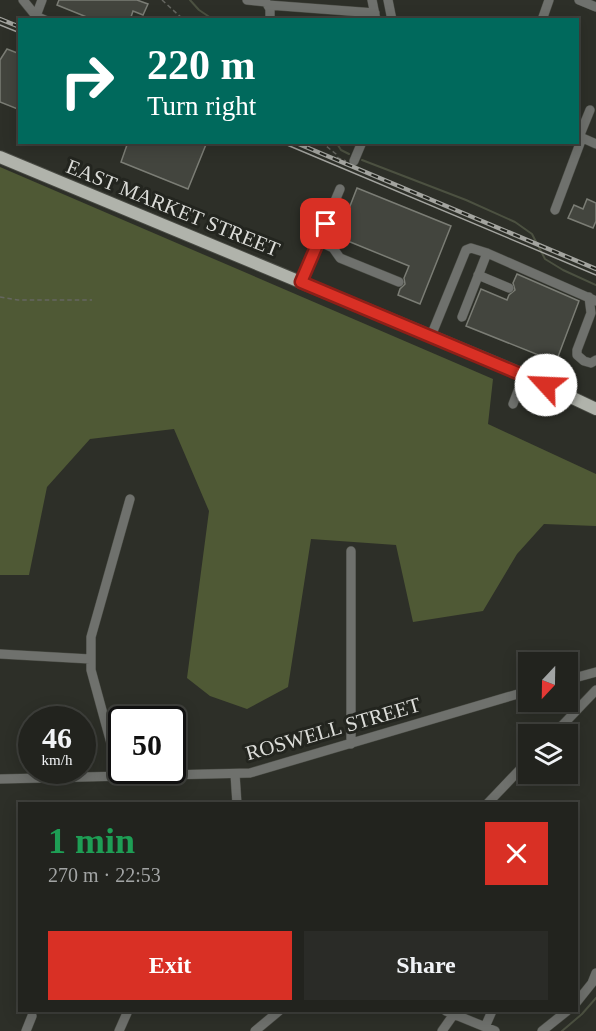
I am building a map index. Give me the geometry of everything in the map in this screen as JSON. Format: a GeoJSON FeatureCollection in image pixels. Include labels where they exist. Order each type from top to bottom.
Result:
{"type":"FeatureCollection","features":[{"type":"Feature","properties":{"kind":"main road","name":"EAST MARKET STREET"},"geometry":{"type":"LineString","coordinates":[[0,157],[524,375],[596,409]]}},
{"type":"Feature","properties":{"kind":"street"},"geometry":{"type":"LineString","coordinates":[[22,0],[40,18]]}},
{"type":"Feature","properties":{"kind":"street"},"geometry":{"type":"LineString","coordinates":[[40,18],[42,0]]}},
{"type":"Feature","properties":{"kind":"street"},"geometry":{"type":"LineString","coordinates":[[247,0],[267,2],[268,5],[375,16],[372,0]]}},
{"type":"Feature","properties":{"kind":"street"},"geometry":{"type":"LineString","coordinates":[[388,0],[392,18]]}},
{"type":"Feature","properties":{"kind":"street"},"geometry":{"type":"LineString","coordinates":[[543,18],[549,0]]}},
{"type":"Feature","properties":{"kind":"street"},"geometry":{"type":"LineString","coordinates":[[579,0],[596,7]]}},
{"type":"Feature","properties":{"kind":"street"},"geometry":{"type":"LineString","coordinates":[[268,5],[270,18]]}},
{"type":"Feature","properties":{"kind":"street"},"geometry":{"type":"LineString","coordinates":[[592,112],[580,138],[596,144]]}},
{"type":"Feature","properties":{"kind":"street"},"geometry":{"type":"LineString","coordinates":[[351,162],[361,144]]}},
{"type":"Feature","properties":{"kind":"street"},"geometry":{"type":"LineString","coordinates":[[555,210],[578,144]]}},
{"type":"Feature","properties":{"kind":"street"},"geometry":{"type":"LineString","coordinates":[[301,282],[340,189]]}},
{"type":"Feature","properties":{"kind":"street"},"geometry":{"type":"LineString","coordinates":[[318,241],[333,248],[340,258],[399,282]]}},
{"type":"Feature","properties":{"kind":"street"},"geometry":{"type":"LineString","coordinates":[[431,336],[466,250],[471,248],[593,299],[591,313],[577,350],[577,356],[591,363],[596,360]]}},
{"type":"Feature","properties":{"kind":"street"},"geometry":{"type":"LineString","coordinates":[[462,318],[487,253]]}},
{"type":"Feature","properties":{"kind":"street"},"geometry":{"type":"LineString","coordinates":[[478,275],[509,288]]}},
{"type":"Feature","properties":{"kind":"street"},"geometry":{"type":"LineString","coordinates":[[513,405],[524,375]]}},
{"type":"Feature","properties":{"kind":"street"},"geometry":{"type":"LineString","coordinates":[[108,729],[90,659],[91,637],[130,499]]}},
{"type":"Feature","properties":{"kind":"street"},"geometry":{"type":"LineString","coordinates":[[351,551],[351,744]]}},
{"type":"Feature","properties":{"kind":"street"},"geometry":{"type":"LineString","coordinates":[[0,654],[90,659]]}},
{"type":"Feature","properties":{"kind":"street"},"geometry":{"type":"LineString","coordinates":[[578,677],[596,672]]}},
{"type":"Feature","properties":{"kind":"street"},"geometry":{"type":"LineString","coordinates":[[564,724],[596,690]]}},
{"type":"Feature","properties":{"kind":"street","name":"ROSWELL STREET"},"geometry":{"type":"LineString","coordinates":[[186,775],[250,773],[518,695]]}},
{"type":"Feature","properties":{"kind":"street"},"geometry":{"type":"LineString","coordinates":[[489,802],[518,771]]}},
{"type":"Feature","properties":{"kind":"street"},"geometry":{"type":"LineString","coordinates":[[235,774],[237,802]]}},
{"type":"Feature","properties":{"kind":"street","name":"ROSWELL STREET"},"geometry":{"type":"LineString","coordinates":[[0,779],[108,776]]}},
{"type":"Feature","properties":{"kind":"street"},"geometry":{"type":"LineString","coordinates":[[578,1000],[592,983],[596,973]]}},
{"type":"Feature","properties":{"kind":"street"},"geometry":{"type":"LineString","coordinates":[[255,1031],[278,1012]]}},
{"type":"Feature","properties":{"kind":"street"},"geometry":{"type":"LineString","coordinates":[[485,1027],[492,1012]]}},
{"type":"Feature","properties":{"kind":"street"},"geometry":{"type":"LineString","coordinates":[[542,1031],[566,1012]]}},
{"type":"Feature","properties":{"kind":"street"},"geometry":{"type":"LineString","coordinates":[[119,1031],[127,1013]]}},
{"type":"Feature","properties":{"kind":"street"},"geometry":{"type":"LineString","coordinates":[[442,1031],[450,1013],[495,1031]]}},
{"type":"Feature","properties":{"kind":"street"},"geometry":{"type":"LineString","coordinates":[[26,1031],[32,1016]]}},
{"type":"Feature","properties":{"kind":"path"},"geometry":{"type":"LineString","coordinates":[[162,0],[182,18]]}},
{"type":"Feature","properties":{"kind":"path"},"geometry":{"type":"LineString","coordinates":[[324,144],[338,158],[351,162]]}},
{"type":"Feature","properties":{"kind":"path"},"geometry":{"type":"LineString","coordinates":[[0,297],[18,300],[92,300]]}},
{"type":"Feature","properties":{"kind":"green space"},"geometry":{"type":"Polygon","coordinates":[[[0,167],[493,379],[488,424],[596,474],[596,526],[544,524],[517,554],[483,611],[413,622],[396,545],[311,539],[288,687],[247,709],[210,696],[187,678],[209,511],[174,429],[90,439],[47,487],[29,575],[0,575],[0,167]]]}},
{"type":"Feature","properties":{"kind":"building"},"geometry":{"type":"Polygon","coordinates":[[[59,0],[137,0],[148,4],[143,15],[133,11],[131,18],[89,18],[57,5],[59,0]]]}},
{"type":"Feature","properties":{"kind":"building"},"geometry":{"type":"Polygon","coordinates":[[[7,49],[18,53],[18,109],[0,102],[0,60],[7,49]]]}},
{"type":"Feature","properties":{"kind":"building"},"geometry":{"type":"Polygon","coordinates":[[[127,144],[206,144],[188,189],[121,162],[127,144]]]}},
{"type":"Feature","properties":{"kind":"building"},"geometry":{"type":"Polygon","coordinates":[[[357,188],[451,226],[420,304],[398,295],[405,284],[404,278],[409,266],[338,237],[357,188]]]}},
{"type":"Feature","properties":{"kind":"building"},"geometry":{"type":"Polygon","coordinates":[[[587,199],[596,203],[596,221],[593,228],[568,218],[574,205],[583,209],[587,199]]]}},
{"type":"Feature","properties":{"kind":"building"},"geometry":{"type":"Polygon","coordinates":[[[517,274],[579,301],[556,362],[466,326],[481,289],[507,300],[515,290],[513,283],[517,274]]]}},
{"type":"Feature","properties":{"kind":"waterway"},"geometry":{"type":"LineString","coordinates":[[190,0],[211,18]]}},
{"type":"Feature","properties":{"kind":"waterway"},"geometry":{"type":"LineString","coordinates":[[337,144],[341,150],[349,154]]}},
{"type":"Feature","properties":{"kind":"waterway"},"geometry":{"type":"LineString","coordinates":[[362,160],[466,200],[515,222],[532,234],[545,259],[596,285]]}},
{"type":"Feature","properties":{"kind":"waterway"},"geometry":{"type":"LineString","coordinates":[[562,1031],[596,998]]}},
{"type":"Feature","properties":{"kind":"tram line"},"geometry":{"type":"LineString","coordinates":[[0,25],[18,32]]}},
{"type":"Feature","properties":{"kind":"tram line"},"geometry":{"type":"LineString","coordinates":[[285,144],[596,275]]}},
{"type":"Feature","properties":{"kind":"railway"},"geometry":{"type":"LineString","coordinates":[[0,19],[18,26]]}},
{"type":"Feature","properties":{"kind":"railway"},"geometry":{"type":"LineString","coordinates":[[299,144],[596,269]]}},
{"type":"Feature","properties":{"kind":"route"},"geometry":{"type":"LineString","coordinates":[[326,224],[301,282],[546,385]]}}]}
